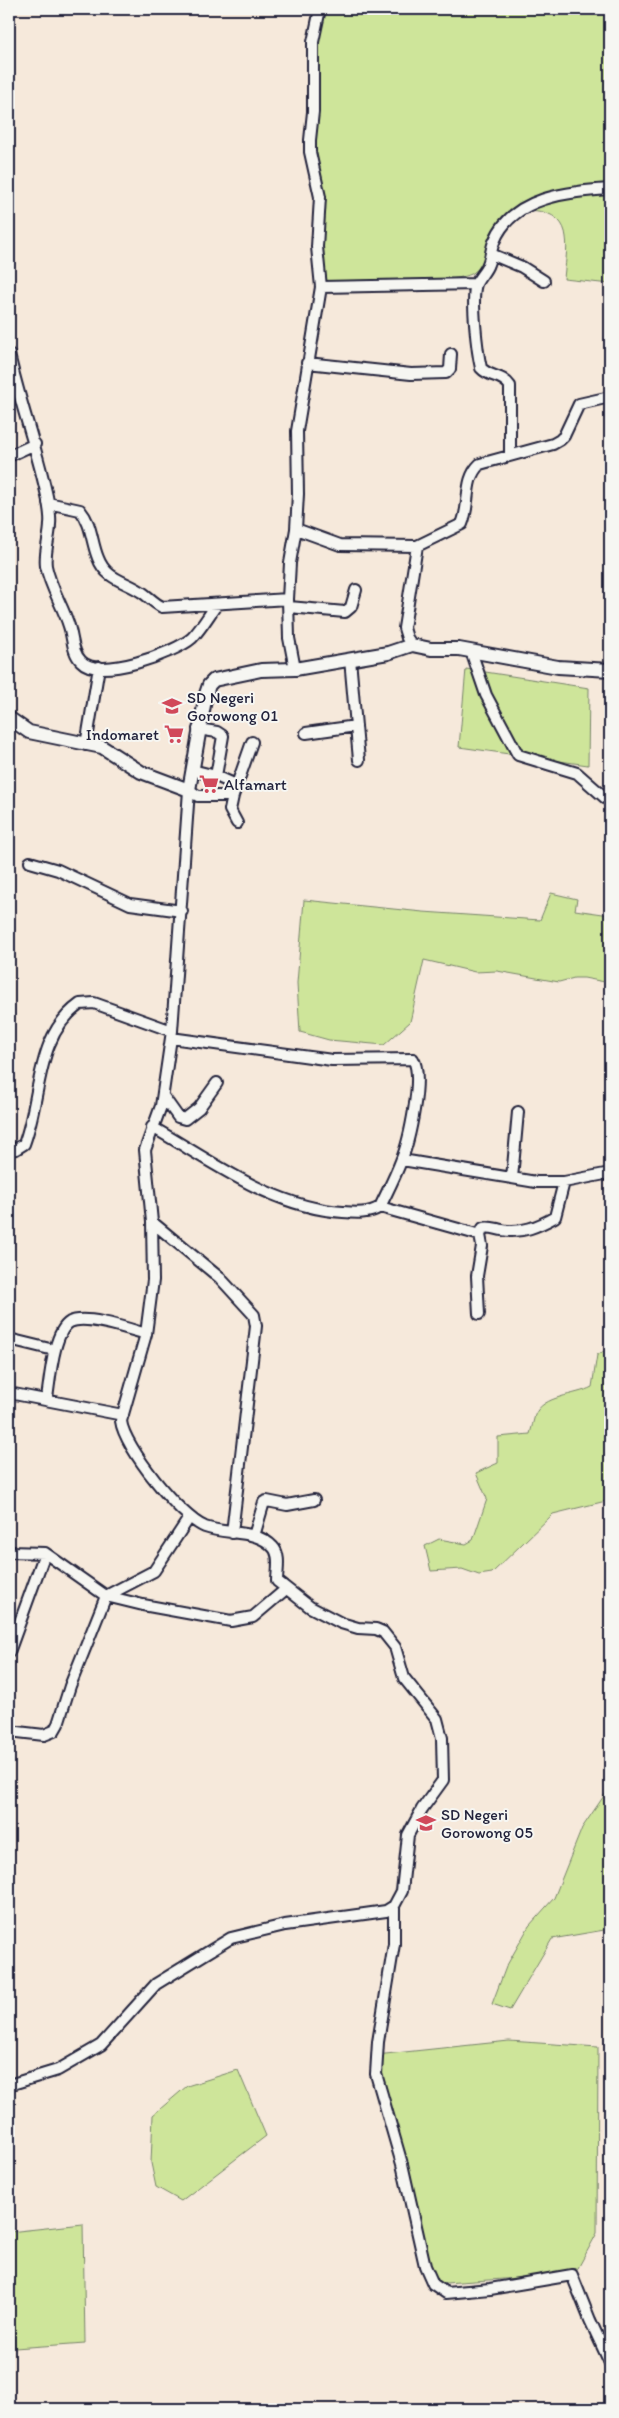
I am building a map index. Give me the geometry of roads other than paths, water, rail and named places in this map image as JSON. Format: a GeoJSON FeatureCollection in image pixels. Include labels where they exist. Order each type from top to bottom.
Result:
{"type":"FeatureCollection","features":[{"type":"Feature","properties":{"kind":"street"},"geometry":{"type":"LineString","coordinates":[[295,670],[289,638],[288,603],[290,564],[296,529],[298,494],[297,431],[321,287],[317,247],[320,197],[310,152],[313,112],[313,42],[320,9]]}},
{"type":"Feature","properties":{"kind":"street"},"geometry":{"type":"LineString","coordinates":[[510,456],[510,386],[505,379],[485,372],[481,368],[475,306],[476,284],[488,266],[494,241],[504,226],[518,211],[532,203],[582,191],[610,189]]}},
{"type":"Feature","properties":{"kind":"street"},"geometry":{"type":"LineString","coordinates":[[491,254],[522,267],[544,281]]}},
{"type":"Feature","properties":{"kind":"street"},"geometry":{"type":"LineString","coordinates":[[321,287],[476,284]]}},
{"type":"Feature","properties":{"kind":"street"},"geometry":{"type":"LineString","coordinates":[[9,354],[16,389],[35,444],[48,503],[50,523],[45,562],[69,625],[75,653],[82,662],[99,667],[131,665],[164,653],[192,638],[217,604]]}},
{"type":"Feature","properties":{"kind":"street"},"geometry":{"type":"LineString","coordinates":[[307,363],[410,374],[446,373],[450,369],[451,354]]}},
{"type":"Feature","properties":{"kind":"street"},"geometry":{"type":"LineString","coordinates":[[296,529],[340,545],[417,546],[462,524],[472,472],[480,464],[553,444],[560,440],[579,404],[610,398]]}},
{"type":"Feature","properties":{"kind":"street"},"geometry":{"type":"LineString","coordinates":[[9,456],[35,444]]}},
{"type":"Feature","properties":{"kind":"street"},"geometry":{"type":"LineString","coordinates":[[48,503],[80,510],[86,517],[98,557],[114,579],[142,592],[155,604],[162,607],[288,603],[345,612],[351,607],[356,590]]}},
{"type":"Feature","properties":{"kind":"street"},"geometry":{"type":"LineString","coordinates":[[412,645],[407,638],[404,628],[417,546]]}},
{"type":"Feature","properties":{"kind":"street"},"geometry":{"type":"LineString","coordinates":[[9,2085],[58,2070],[101,2045],[156,1984],[231,1938],[285,1925],[386,1911],[394,1906],[402,1892],[408,1835],[422,1809],[443,1780],[442,1738],[437,1719],[404,1678],[395,1647],[383,1632],[341,1623],[310,1607],[286,1589],[276,1580],[278,1556],[275,1549],[267,1542],[254,1536],[203,1526],[189,1518],[131,1448],[122,1429],[123,1414],[146,1334],[153,1280],[152,1222],[145,1150],[163,1096],[171,1034],[182,911],[189,790],[198,729],[209,685],[214,680],[261,670],[295,670],[388,653],[412,645],[471,651],[558,667],[610,670]]}},
{"type":"Feature","properties":{"kind":"street"},"geometry":{"type":"LineString","coordinates":[[471,651],[486,695],[518,755],[577,773],[610,802]]}},
{"type":"Feature","properties":{"kind":"street"},"geometry":{"type":"LineString","coordinates":[[350,660],[359,760]]}},
{"type":"Feature","properties":{"kind":"street"},"geometry":{"type":"LineString","coordinates":[[86,744],[99,667]]}},
{"type":"Feature","properties":{"kind":"street"},"geometry":{"type":"LineString","coordinates":[[9,718],[29,732],[102,747],[141,772],[189,790],[198,796],[233,796]]}},
{"type":"Feature","properties":{"kind":"street"},"geometry":{"type":"LineString","coordinates":[[306,733],[356,726]]}},
{"type":"Feature","properties":{"kind":"street"},"geometry":{"type":"LineString","coordinates":[[198,729],[216,732],[223,736],[216,776]]}},
{"type":"Feature","properties":{"kind":"street"},"geometry":{"type":"LineString","coordinates":[[237,823],[230,810],[236,785],[244,770],[252,742]]}},
{"type":"Feature","properties":{"kind":"street"},"geometry":{"type":"LineString","coordinates":[[192,770],[216,776],[236,785]]}},
{"type":"Feature","properties":{"kind":"street"},"geometry":{"type":"LineString","coordinates":[[30,862],[58,870],[130,904],[182,911]]}},
{"type":"Feature","properties":{"kind":"street"},"geometry":{"type":"LineString","coordinates":[[9,1150],[16,1149],[24,1144],[47,1050],[59,1024],[80,1004],[94,1004],[171,1034],[332,1060],[413,1059],[418,1075],[418,1088],[402,1160],[380,1207]]}},
{"type":"Feature","properties":{"kind":"street"},"geometry":{"type":"LineString","coordinates":[[163,1096],[178,1117],[185,1119],[199,1108],[217,1083]]}},
{"type":"Feature","properties":{"kind":"street"},"geometry":{"type":"LineString","coordinates":[[512,1178],[518,1112]]}},
{"type":"Feature","properties":{"kind":"street"},"geometry":{"type":"LineString","coordinates":[[152,1127],[249,1183],[298,1205],[319,1211],[360,1213],[380,1207],[476,1232],[480,1235]]}},
{"type":"Feature","properties":{"kind":"street"},"geometry":{"type":"LineString","coordinates":[[402,1160],[536,1182],[564,1182],[610,1173]]}},
{"type":"Feature","properties":{"kind":"street"},"geometry":{"type":"LineString","coordinates":[[479,1314],[477,1276],[482,1246],[480,1235],[483,1228],[504,1231],[538,1227],[555,1217],[564,1182]]}},
{"type":"Feature","properties":{"kind":"street"},"geometry":{"type":"LineString","coordinates":[[152,1222],[220,1278],[254,1315],[256,1326],[232,1533]]}},
{"type":"Feature","properties":{"kind":"street"},"geometry":{"type":"LineString","coordinates":[[47,1398],[54,1350],[65,1326],[72,1321],[93,1321],[146,1334]]}},
{"type":"Feature","properties":{"kind":"street"},"geometry":{"type":"LineString","coordinates":[[9,1339],[54,1350]]}},
{"type":"Feature","properties":{"kind":"street"},"geometry":{"type":"LineString","coordinates":[[9,1393],[47,1398],[123,1414]]}},
{"type":"Feature","properties":{"kind":"street"},"geometry":{"type":"LineString","coordinates":[[254,1536],[264,1502],[287,1506],[314,1500]]}},
{"type":"Feature","properties":{"kind":"street"},"geometry":{"type":"LineString","coordinates":[[9,1731],[44,1735],[54,1731],[106,1596],[154,1571],[189,1518]]}},
{"type":"Feature","properties":{"kind":"street"},"geometry":{"type":"LineString","coordinates":[[9,1552],[45,1553],[106,1596],[143,1605],[238,1621],[261,1612],[286,1589]]}},
{"type":"Feature","properties":{"kind":"street"},"geometry":{"type":"LineString","coordinates":[[9,1652],[10,1641],[45,1553]]}},
{"type":"Feature","properties":{"kind":"street"},"geometry":{"type":"LineString","coordinates":[[394,1906],[394,1944],[378,2042],[376,2074],[402,2164],[425,2266],[433,2284],[446,2294],[490,2289],[572,2275],[610,2363]]}},
{"type":"Feature","properties":{"kind":"place","name":"SD Negeri Gorowong 01"},"geometry":{"type":"Point","coordinates":[172,706]}},
{"type":"Feature","properties":{"kind":"place","name":"Indomaret"},"geometry":{"type":"Point","coordinates":[174,734]}},
{"type":"Feature","properties":{"kind":"place","name":"Alfamart"},"geometry":{"type":"Point","coordinates":[209,784]}},
{"type":"Feature","properties":{"kind":"place","name":"SD Negeri Gorowong 05"},"geometry":{"type":"Point","coordinates":[426,1823]}}]}
